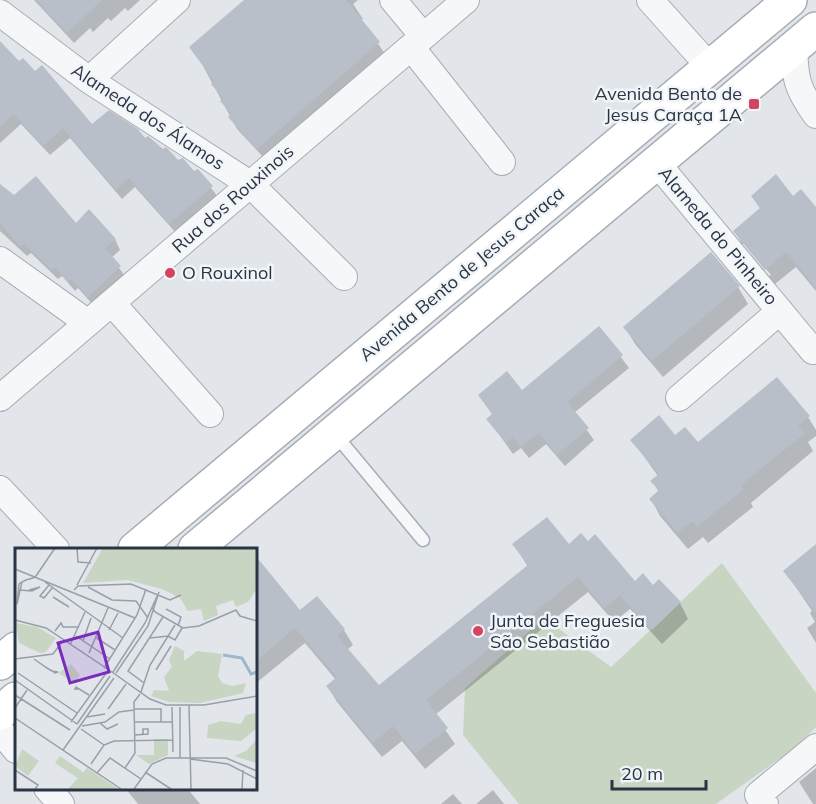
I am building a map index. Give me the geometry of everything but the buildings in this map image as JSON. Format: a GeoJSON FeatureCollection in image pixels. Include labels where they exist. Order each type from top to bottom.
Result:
{"type":"FeatureCollection","features":[{"type":"Feature","properties":{"kind":"main road","name":"Avenida Bento de Jesus Caraça"},"geometry":{"type":"LineString","coordinates":[[136,548],[790,0]]}},
{"type":"Feature","properties":{"kind":"main road"},"geometry":{"type":"LineString","coordinates":[[196,548],[805,38]]}},
{"type":"Feature","properties":{"kind":"main road"},"geometry":{"type":"LineString","coordinates":[[0,663],[15,650]]}},
{"type":"Feature","properties":{"kind":"main road"},"geometry":{"type":"LineString","coordinates":[[0,712],[15,700]]}},
{"type":"Feature","properties":{"kind":"street"},"geometry":{"type":"LineString","coordinates":[[89,80],[177,0]]}},
{"type":"Feature","properties":{"kind":"street"},"geometry":{"type":"LineString","coordinates":[[393,0],[417,42],[502,162]]}},
{"type":"Feature","properties":{"kind":"street","name":"Rua dos Rouxinois"},"geometry":{"type":"LineString","coordinates":[[0,398],[466,0]]}},
{"type":"Feature","properties":{"kind":"street"},"geometry":{"type":"LineString","coordinates":[[650,0],[710,66]]}},
{"type":"Feature","properties":{"kind":"street","name":"Alameda dos Álamos"},"geometry":{"type":"LineString","coordinates":[[0,13],[89,80],[250,184],[344,277]]}},
{"type":"Feature","properties":{"kind":"street"},"geometry":{"type":"LineString","coordinates":[[805,38],[796,80],[800,93],[816,115]]}},
{"type":"Feature","properties":{"kind":"street","name":"Alameda do Pinheiro"},"geometry":{"type":"LineString","coordinates":[[656,162],[813,351]]}},
{"type":"Feature","properties":{"kind":"street"},"geometry":{"type":"LineString","coordinates":[[0,260],[88,323]]}},
{"type":"Feature","properties":{"kind":"street"},"geometry":{"type":"LineString","coordinates":[[112,303],[210,414]]}},
{"type":"Feature","properties":{"kind":"street","name":"Alameda do Pinheiro"},"geometry":{"type":"LineString","coordinates":[[679,398],[780,311]]}},
{"type":"Feature","properties":{"kind":"street"},"geometry":{"type":"LineString","coordinates":[[0,489],[55,548]]}},
{"type":"Feature","properties":{"kind":"street"},"geometry":{"type":"LineString","coordinates":[[0,730],[15,749]]}},
{"type":"Feature","properties":{"kind":"street"},"geometry":{"type":"LineString","coordinates":[[765,804],[758,795],[816,747]]}},
{"type":"Feature","properties":{"kind":"street"},"geometry":{"type":"LineString","coordinates":[[48,789],[61,804]]}},
{"type":"Feature","properties":{"kind":"lane"},"geometry":{"type":"LineString","coordinates":[[334,433],[423,540]]}},
{"type":"Feature","properties":{"kind":"green space"},"geometry":{"type":"Polygon","coordinates":[[[722,563],[816,693],[816,727],[796,747],[716,804],[519,804],[463,735],[465,688],[544,618],[611,667],[722,563]]]}},
{"type":"Feature","properties":{"kind":"place","name":"Avenida Bento de Jesus Caraça 1A"},"geometry":{"type":"Point","coordinates":[754,104]}},
{"type":"Feature","properties":{"kind":"place","name":"O Rouxinol"},"geometry":{"type":"Point","coordinates":[170,273]}},
{"type":"Feature","properties":{"kind":"place","name":"Junta de Freguesia São Sebastião"},"geometry":{"type":"Point","coordinates":[478,631]}}]}
